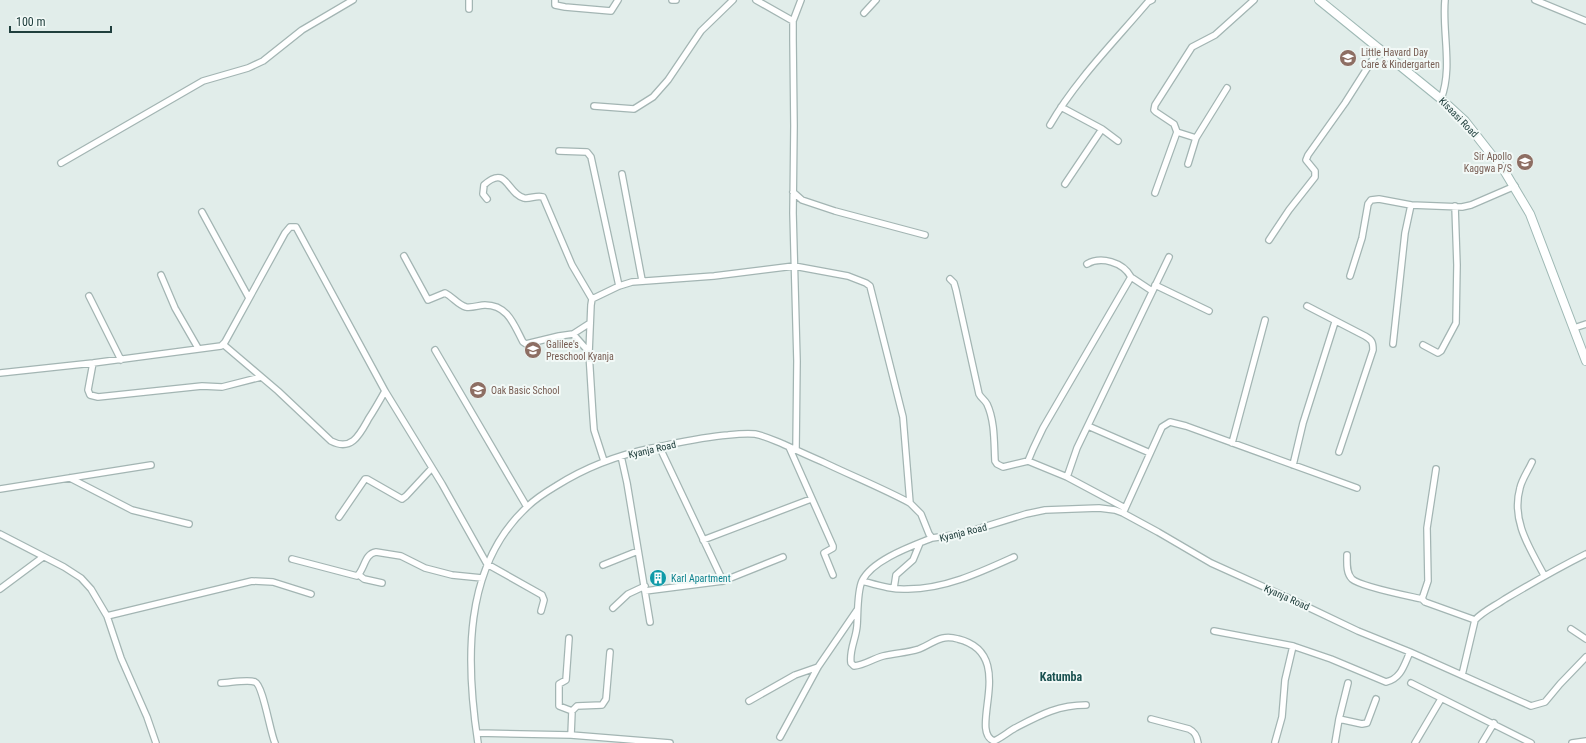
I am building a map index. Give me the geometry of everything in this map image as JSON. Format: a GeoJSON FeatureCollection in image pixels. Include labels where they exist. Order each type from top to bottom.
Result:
{"type":"FeatureCollection","features":[{"type":"Feature","properties":{"kind":"main road","name":"Kisaasi Road"},"geometry":{"type":"LineString","coordinates":[[1319,0],[1441,99],[1465,121],[1479,137],[1515,186],[1530,214],[1586,361]]}},
{"type":"Feature","properties":{"kind":"street"},"geometry":{"type":"LineString","coordinates":[[61,163],[203,82],[248,68],[263,61],[302,30],[353,0]]}},
{"type":"Feature","properties":{"kind":"street"},"geometry":{"type":"LineString","coordinates":[[469,9],[470,0]]}},
{"type":"Feature","properties":{"kind":"street"},"geometry":{"type":"LineString","coordinates":[[555,0],[555,5],[564,7],[611,10],[618,0]]}},
{"type":"Feature","properties":{"kind":"street"},"geometry":{"type":"LineString","coordinates":[[594,106],[634,109],[653,97],[668,80],[701,31],[733,0]]}},
{"type":"Feature","properties":{"kind":"street"},"geometry":{"type":"LineString","coordinates":[[756,0],[793,21]]}},
{"type":"Feature","properties":{"kind":"street"},"geometry":{"type":"LineString","coordinates":[[796,449],[797,361],[793,192],[793,21],[801,0]]}},
{"type":"Feature","properties":{"kind":"street"},"geometry":{"type":"LineString","coordinates":[[864,13],[876,0]]}},
{"type":"Feature","properties":{"kind":"street"},"geometry":{"type":"LineString","coordinates":[[1050,124],[1061,107],[1127,27],[1152,0]]}},
{"type":"Feature","properties":{"kind":"street"},"geometry":{"type":"LineString","coordinates":[[1154,193],[1177,132],[1174,124],[1154,110],[1155,105],[1192,47],[1215,35],[1254,0]]}},
{"type":"Feature","properties":{"kind":"street"},"geometry":{"type":"LineString","coordinates":[[1441,99],[1444,92],[1446,79],[1445,0]]}},
{"type":"Feature","properties":{"kind":"street"},"geometry":{"type":"LineString","coordinates":[[1535,0],[1586,21]]}},
{"type":"Feature","properties":{"kind":"street"},"geometry":{"type":"LineString","coordinates":[[1269,240],[1289,210],[1315,177],[1315,172],[1306,160],[1308,155],[1380,48]]}},
{"type":"Feature","properties":{"kind":"street"},"geometry":{"type":"LineString","coordinates":[[1188,164],[1196,138],[1227,88]]}},
{"type":"Feature","properties":{"kind":"street"},"geometry":{"type":"LineString","coordinates":[[1061,107],[1102,129],[1118,141]]}},
{"type":"Feature","properties":{"kind":"street"},"geometry":{"type":"LineString","coordinates":[[1065,184],[1102,129]]}},
{"type":"Feature","properties":{"kind":"street"},"geometry":{"type":"LineString","coordinates":[[1177,132],[1196,138]]}},
{"type":"Feature","properties":{"kind":"street"},"geometry":{"type":"LineString","coordinates":[[559,151],[587,152],[591,157],[619,286]]}},
{"type":"Feature","properties":{"kind":"street"},"geometry":{"type":"LineString","coordinates":[[622,174],[642,280]]}},
{"type":"Feature","properties":{"kind":"street"},"geometry":{"type":"LineString","coordinates":[[487,199],[483,194],[484,185],[489,180],[496,177],[503,179],[524,198],[538,196],[543,197],[572,265],[592,299],[589,353],[594,430],[604,461]]}},
{"type":"Feature","properties":{"kind":"street"},"geometry":{"type":"LineString","coordinates":[[1350,276],[1362,238],[1369,201],[1379,198],[1410,205],[1462,207],[1471,205],[1515,186]]}},
{"type":"Feature","properties":{"kind":"street"},"geometry":{"type":"LineString","coordinates":[[793,192],[802,200],[835,211],[924,235]]}},
{"type":"Feature","properties":{"kind":"street"},"geometry":{"type":"LineString","coordinates":[[1393,344],[1404,240],[1410,205]]}},
{"type":"Feature","properties":{"kind":"street"},"geometry":{"type":"LineString","coordinates":[[1423,345],[1438,353],[1441,351],[1456,323],[1457,264],[1455,206]]}},
{"type":"Feature","properties":{"kind":"street"},"geometry":{"type":"LineString","coordinates":[[202,212],[249,298]]}},
{"type":"Feature","properties":{"kind":"street"},"geometry":{"type":"LineString","coordinates":[[0,373],[121,360],[224,345],[285,233],[290,227],[296,227],[385,390],[487,564],[542,595],[544,600],[541,611]]}},
{"type":"Feature","properties":{"kind":"street"},"geometry":{"type":"LineString","coordinates":[[404,256],[428,300],[446,293],[461,305],[466,307],[486,305],[493,306],[504,311],[511,317],[523,342],[526,344],[573,334],[590,323]]}},
{"type":"Feature","properties":{"kind":"street"},"geometry":{"type":"LineString","coordinates":[[1067,476],[1088,426],[1169,257]]}},
{"type":"Feature","properties":{"kind":"street"},"geometry":{"type":"LineString","coordinates":[[1087,264],[1096,260],[1115,263],[1124,267],[1131,277],[1152,291]]}},
{"type":"Feature","properties":{"kind":"street"},"geometry":{"type":"LineString","coordinates":[[592,299],[619,286],[642,280],[714,276],[794,266],[848,276],[866,283],[870,286],[903,418],[910,503]]}},
{"type":"Feature","properties":{"kind":"street"},"geometry":{"type":"LineString","coordinates":[[161,275],[175,308],[198,348]]}},
{"type":"Feature","properties":{"kind":"street"},"geometry":{"type":"LineString","coordinates":[[1028,461],[1043,428],[1131,277]]}},
{"type":"Feature","properties":{"kind":"street"},"geometry":{"type":"LineString","coordinates":[[950,279],[954,284],[979,394],[989,409],[992,422],[995,461],[997,464],[1003,467],[1028,461],[1067,476],[1124,510],[1162,427],[1170,422],[1186,426],[1357,488]]}},
{"type":"Feature","properties":{"kind":"street"},"geometry":{"type":"LineString","coordinates":[[1155,285],[1209,311]]}},
{"type":"Feature","properties":{"kind":"street"},"geometry":{"type":"LineString","coordinates":[[89,296],[121,360]]}},
{"type":"Feature","properties":{"kind":"street"},"geometry":{"type":"LineString","coordinates":[[1307,306],[1335,322],[1366,336],[1372,340],[1373,344],[1373,350],[1339,452]]}},
{"type":"Feature","properties":{"kind":"street"},"geometry":{"type":"LineString","coordinates":[[1232,443],[1265,320]]}},
{"type":"Feature","properties":{"kind":"street"},"geometry":{"type":"LineString","coordinates":[[1293,465],[1303,423],[1335,322]]}},
{"type":"Feature","properties":{"kind":"street"},"geometry":{"type":"LineString","coordinates":[[1574,328],[1586,324]]}},
{"type":"Feature","properties":{"kind":"street"},"geometry":{"type":"LineString","coordinates":[[573,334],[589,353]]}},
{"type":"Feature","properties":{"kind":"street"},"geometry":{"type":"LineString","coordinates":[[224,345],[332,441],[342,445],[352,442],[359,436],[385,390]]}},
{"type":"Feature","properties":{"kind":"street"},"geometry":{"type":"LineString","coordinates":[[435,350],[527,507]]}},
{"type":"Feature","properties":{"kind":"street"},"geometry":{"type":"LineString","coordinates":[[93,363],[88,390],[90,395],[98,397],[202,386],[222,387],[261,377]]}},
{"type":"Feature","properties":{"kind":"street"},"geometry":{"type":"LineString","coordinates":[[1088,426],[1150,453]]}},
{"type":"Feature","properties":{"kind":"street","name":"Kyanja Road"},"geometry":{"type":"LineString","coordinates":[[478,743],[473,705],[471,667],[475,608],[487,564],[500,540],[527,507],[570,477],[604,461],[659,446],[742,434],[763,436],[796,449],[910,503],[921,514],[932,538],[961,534],[1026,514],[1045,510],[1099,508],[1124,510],[1211,563],[1296,600],[1358,631],[1410,652],[1531,706],[1545,702],[1586,657]]}},
{"type":"Feature","properties":{"kind":"street"},"geometry":{"type":"LineString","coordinates":[[659,446],[723,581]]}},
{"type":"Feature","properties":{"kind":"street"},"geometry":{"type":"LineString","coordinates":[[789,447],[833,546],[833,548],[824,553],[833,575]]}},
{"type":"Feature","properties":{"kind":"street"},"geometry":{"type":"LineString","coordinates":[[621,456],[650,622]]}},
{"type":"Feature","properties":{"kind":"street"},"geometry":{"type":"LineString","coordinates":[[1532,462],[1520,486],[1517,500],[1518,511],[1520,525],[1525,538],[1544,575]]}},
{"type":"Feature","properties":{"kind":"street"},"geometry":{"type":"LineString","coordinates":[[0,489],[151,464]]}},
{"type":"Feature","properties":{"kind":"street"},"geometry":{"type":"LineString","coordinates":[[339,517],[365,479],[402,499],[432,468]]}},
{"type":"Feature","properties":{"kind":"street"},"geometry":{"type":"LineString","coordinates":[[1422,599],[1428,581],[1428,528],[1436,469]]}},
{"type":"Feature","properties":{"kind":"street"},"geometry":{"type":"LineString","coordinates":[[70,478],[132,510],[189,524]]}},
{"type":"Feature","properties":{"kind":"street"},"geometry":{"type":"LineString","coordinates":[[704,540],[811,499]]}},
{"type":"Feature","properties":{"kind":"street"},"geometry":{"type":"LineString","coordinates":[[0,534],[80,578],[91,589],[107,616],[121,658],[147,717],[156,743]]}},
{"type":"Feature","properties":{"kind":"street"},"geometry":{"type":"LineString","coordinates":[[932,538],[905,548],[883,560],[869,571],[862,581],[857,610],[857,627],[850,657],[851,663],[854,666],[866,664],[882,656],[908,652],[920,648],[940,638],[948,637],[971,642],[982,652],[988,662],[989,673],[986,727],[989,739],[994,741],[1016,727],[1058,708],[1070,705],[1086,705]]}},
{"type":"Feature","properties":{"kind":"street"},"geometry":{"type":"LineString","coordinates":[[894,588],[896,575],[913,560],[920,543]]}},
{"type":"Feature","properties":{"kind":"street"},"geometry":{"type":"LineString","coordinates":[[603,565],[638,551]]}},
{"type":"Feature","properties":{"kind":"street"},"geometry":{"type":"LineString","coordinates":[[359,575],[368,556],[376,552],[401,556],[425,568],[452,575],[482,578]]}},
{"type":"Feature","properties":{"kind":"street"},"geometry":{"type":"LineString","coordinates":[[1462,675],[1475,620],[1488,609],[1544,575],[1586,554]]}},
{"type":"Feature","properties":{"kind":"street"},"geometry":{"type":"LineString","coordinates":[[1347,555],[1348,572],[1355,580],[1397,594],[1422,599],[1425,602],[1475,620]]}},
{"type":"Feature","properties":{"kind":"street"},"geometry":{"type":"LineString","coordinates":[[0,589],[44,557]]}},
{"type":"Feature","properties":{"kind":"street"},"geometry":{"type":"LineString","coordinates":[[613,608],[628,594],[645,588],[723,581],[783,557]]}},
{"type":"Feature","properties":{"kind":"street"},"geometry":{"type":"LineString","coordinates":[[862,581],[894,588],[925,588],[980,572],[1014,557]]}},
{"type":"Feature","properties":{"kind":"street"},"geometry":{"type":"LineString","coordinates":[[292,559],[354,576],[359,575],[364,579],[382,583]]}},
{"type":"Feature","properties":{"kind":"street"},"geometry":{"type":"LineString","coordinates":[[107,616],[252,580],[273,582],[311,594]]}},
{"type":"Feature","properties":{"kind":"street"},"geometry":{"type":"LineString","coordinates":[[780,737],[818,667],[857,610]]}},
{"type":"Feature","properties":{"kind":"street"},"geometry":{"type":"LineString","coordinates":[[1571,629],[1586,639]]}},
{"type":"Feature","properties":{"kind":"street"},"geometry":{"type":"LineString","coordinates":[[1214,631],[1293,646],[1321,655],[1386,682],[1392,681],[1400,674],[1410,652]]}},
{"type":"Feature","properties":{"kind":"street"},"geometry":{"type":"LineString","coordinates":[[569,638],[566,680],[559,684],[558,704],[560,707],[572,711]]}},
{"type":"Feature","properties":{"kind":"street"},"geometry":{"type":"LineString","coordinates":[[1275,742],[1282,716],[1285,680],[1293,646]]}},
{"type":"Feature","properties":{"kind":"street"},"geometry":{"type":"LineString","coordinates":[[571,735],[572,711],[577,706],[602,705],[606,699],[610,652]]}},
{"type":"Feature","properties":{"kind":"street"},"geometry":{"type":"LineString","coordinates":[[749,701],[795,675],[818,667]]}},
{"type":"Feature","properties":{"kind":"street"},"geometry":{"type":"LineString","coordinates":[[221,683],[254,681],[258,684],[261,690],[275,743]]}},
{"type":"Feature","properties":{"kind":"street"},"geometry":{"type":"LineString","coordinates":[[1335,743],[1348,683]]}},
{"type":"Feature","properties":{"kind":"street"},"geometry":{"type":"LineString","coordinates":[[1411,683],[1494,724],[1523,741],[1531,743]]}},
{"type":"Feature","properties":{"kind":"street"},"geometry":{"type":"LineString","coordinates":[[1339,719],[1362,724],[1367,723],[1370,719],[1376,698]]}},
{"type":"Feature","properties":{"kind":"street"},"geometry":{"type":"LineString","coordinates":[[1415,743],[1441,699]]}},
{"type":"Feature","properties":{"kind":"street"},"geometry":{"type":"LineString","coordinates":[[1151,719],[1189,729],[1194,732],[1198,743]]}},
{"type":"Feature","properties":{"kind":"street"},"geometry":{"type":"LineString","coordinates":[[1482,743],[1494,724]]}},
{"type":"Feature","properties":{"kind":"street"},"geometry":{"type":"LineString","coordinates":[[477,733],[571,735],[670,743]]}},
{"type":"Feature","properties":{"kind":"street"},"geometry":{"type":"LineString","coordinates":[[1576,743],[1586,741]]}},
{"type":"Feature","properties":{"kind":"place","name":"Little Havard Day Care & Kindergarten"},"geometry":{"type":"Point","coordinates":[1348,58]}},
{"type":"Feature","properties":{"kind":"place","name":"Sir Apollo Kaggwa P/S"},"geometry":{"type":"Point","coordinates":[1525,162]}},
{"type":"Feature","properties":{"kind":"place","name":"Galilee's Preschool Kyanja"},"geometry":{"type":"Point","coordinates":[533,350]}},
{"type":"Feature","properties":{"kind":"place","name":"Oak Basic School"},"geometry":{"type":"Point","coordinates":[478,390]}},
{"type":"Feature","properties":{"kind":"place","name":"Karl Apartment"},"geometry":{"type":"Point","coordinates":[658,578]}},
{"type":"Feature","properties":{"kind":"district","name":"Katumba"},"geometry":{"type":"Point","coordinates":[1061,677]}}]}
